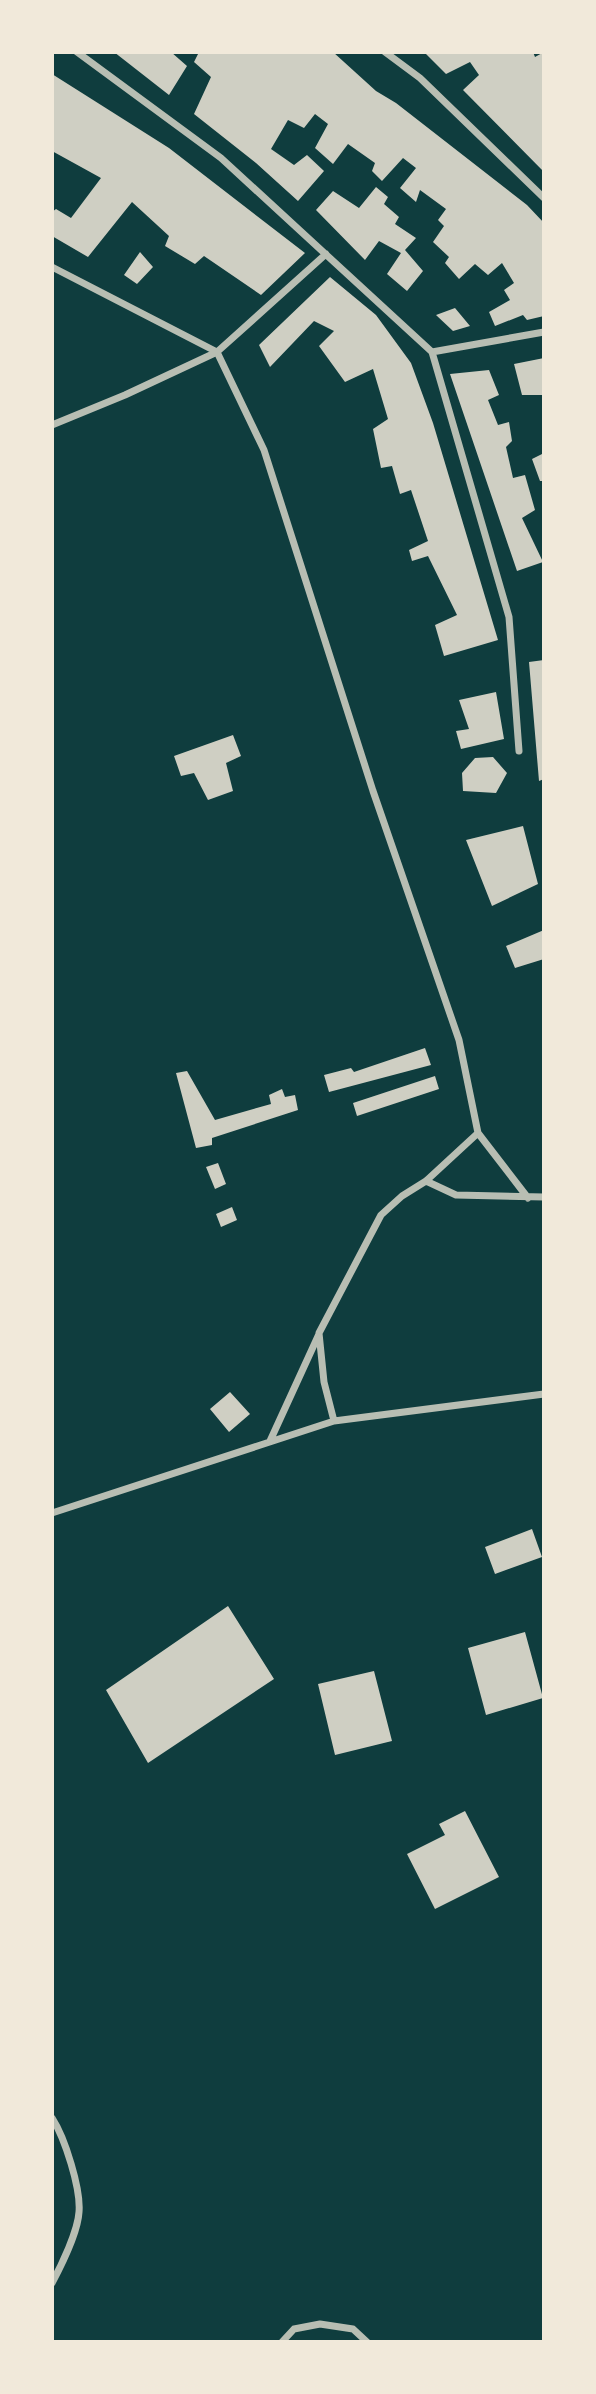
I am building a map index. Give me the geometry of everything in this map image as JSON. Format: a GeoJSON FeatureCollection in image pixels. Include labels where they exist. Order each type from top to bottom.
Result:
{"type":"FeatureCollection","features":[{"type":"Feature","properties":{"kind":"street"},"geometry":{"type":"LineString","coordinates":[[77,52],[221,159],[432,352],[509,617],[519,751]]}},
{"type":"Feature","properties":{"kind":"street"},"geometry":{"type":"LineString","coordinates":[[385,52],[420,78],[544,198]]}},
{"type":"Feature","properties":{"kind":"street"},"geometry":{"type":"LineString","coordinates":[[52,425],[125,395],[217,352],[326,254]]}},
{"type":"Feature","properties":{"kind":"street"},"geometry":{"type":"LineString","coordinates":[[52,267],[217,352],[264,450],[373,791],[459,1040],[478,1133],[528,1198]]}},
{"type":"Feature","properties":{"kind":"street"},"geometry":{"type":"LineString","coordinates":[[432,352],[544,332]]}},
{"type":"Feature","properties":{"kind":"street"},"geometry":{"type":"LineString","coordinates":[[270,1441],[319,1334],[381,1215],[402,1196],[426,1181],[478,1133]]}},
{"type":"Feature","properties":{"kind":"street"},"geometry":{"type":"LineString","coordinates":[[426,1181],[456,1195],[544,1197]]}},
{"type":"Feature","properties":{"kind":"street"},"geometry":{"type":"LineString","coordinates":[[319,1334],[324,1382],[334,1421]]}},
{"type":"Feature","properties":{"kind":"street"},"geometry":{"type":"LineString","coordinates":[[52,1513],[334,1421],[544,1394]]}},
{"type":"Feature","properties":{"kind":"street"},"geometry":{"type":"LineString","coordinates":[[52,2118],[73,2166],[79,2212],[64,2262],[52,2283]]}},
{"type":"Feature","properties":{"kind":"street"},"geometry":{"type":"LineString","coordinates":[[282,2342],[294,2329],[320,2324],[353,2329],[367,2342]]}},
{"type":"Feature","properties":{"kind":"building"},"geometry":{"type":"Polygon","coordinates":[[[114,52],[171,52],[187,66],[169,95],[114,52]]]}},
{"type":"Feature","properties":{"kind":"building"},"geometry":{"type":"Polygon","coordinates":[[[199,52],[333,52],[376,91],[396,103],[527,205],[544,223],[544,316],[527,320],[523,315],[495,326],[489,312],[510,300],[504,290],[514,283],[502,263],[488,275],[475,264],[459,279],[445,263],[449,257],[433,242],[444,226],[438,220],[446,209],[420,190],[416,202],[400,188],[416,168],[403,158],[382,181],[372,171],[375,163],[348,144],[333,164],[315,148],[328,124],[315,114],[304,128],[288,120],[271,149],[294,165],[307,155],[324,171],[298,201],[256,163],[194,114],[211,77],[194,62],[199,52]]]}},
{"type":"Feature","properties":{"kind":"building"},"geometry":{"type":"Polygon","coordinates":[[[424,52],[533,52],[535,57],[544,52],[544,172],[463,90],[479,75],[470,62],[446,74],[424,52]]]}},
{"type":"Feature","properties":{"kind":"building"},"geometry":{"type":"Polygon","coordinates":[[[52,74],[169,148],[305,253],[261,295],[204,256],[195,264],[165,246],[169,236],[132,202],[88,257],[52,236],[52,212],[56,209],[71,218],[101,178],[52,151],[52,74]]]}},
{"type":"Feature","properties":{"kind":"building"},"geometry":{"type":"Polygon","coordinates":[[[376,187],[388,197],[384,204],[399,217],[395,224],[416,238],[405,250],[423,271],[407,291],[387,274],[401,253],[379,241],[365,260],[316,210],[333,191],[359,208],[376,187]]]}},
{"type":"Feature","properties":{"kind":"building"},"geometry":{"type":"Polygon","coordinates":[[[140,252],[153,267],[137,284],[124,275],[140,252]]]}},
{"type":"Feature","properties":{"kind":"building"},"geometry":{"type":"Polygon","coordinates":[[[330,277],[376,315],[411,363],[433,423],[498,640],[444,656],[435,625],[457,615],[428,556],[412,561],[409,550],[428,541],[411,490],[400,494],[392,466],[381,468],[373,429],[388,419],[373,369],[345,382],[319,346],[334,331],[314,321],[270,367],[259,345],[330,277]]]}},
{"type":"Feature","properties":{"kind":"building"},"geometry":{"type":"Polygon","coordinates":[[[455,308],[470,326],[453,331],[436,315],[455,308]]]}},
{"type":"Feature","properties":{"kind":"building"},"geometry":{"type":"Polygon","coordinates":[[[544,358],[544,395],[522,395],[514,364],[544,358]]]}},
{"type":"Feature","properties":{"kind":"building"},"geometry":{"type":"Polygon","coordinates":[[[489,370],[499,395],[488,400],[498,425],[509,422],[512,441],[506,447],[513,478],[525,475],[535,510],[522,518],[543,562],[517,571],[450,374],[489,370]]]}},
{"type":"Feature","properties":{"kind":"building"},"geometry":{"type":"Polygon","coordinates":[[[544,453],[544,481],[540,481],[532,459],[544,453]]]}},
{"type":"Feature","properties":{"kind":"building"},"geometry":{"type":"Polygon","coordinates":[[[544,660],[544,779],[539,781],[529,662],[544,660]]]}},
{"type":"Feature","properties":{"kind":"building"},"geometry":{"type":"Polygon","coordinates":[[[496,692],[504,739],[461,749],[456,731],[469,729],[459,700],[496,692]]]}},
{"type":"Feature","properties":{"kind":"building"},"geometry":{"type":"Polygon","coordinates":[[[233,735],[241,756],[226,763],[233,791],[208,800],[194,773],[181,776],[174,756],[233,735]]]}},
{"type":"Feature","properties":{"kind":"building"},"geometry":{"type":"Polygon","coordinates":[[[493,757],[507,773],[496,793],[463,791],[462,773],[475,758],[493,757]]]}},
{"type":"Feature","properties":{"kind":"building"},"geometry":{"type":"Polygon","coordinates":[[[523,826],[538,884],[492,906],[466,840],[523,826]]]}},
{"type":"Feature","properties":{"kind":"building"},"geometry":{"type":"Polygon","coordinates":[[[544,930],[544,959],[515,968],[506,946],[544,930]]]}},
{"type":"Feature","properties":{"kind":"building"},"geometry":{"type":"Polygon","coordinates":[[[425,1048],[431,1065],[329,1092],[324,1075],[351,1068],[354,1072],[425,1048]]]}},
{"type":"Feature","properties":{"kind":"building"},"geometry":{"type":"Polygon","coordinates":[[[187,1071],[215,1120],[271,1104],[269,1095],[282,1089],[285,1097],[295,1095],[298,1110],[212,1138],[212,1145],[196,1148],[176,1073],[187,1071]]]}},
{"type":"Feature","properties":{"kind":"building"},"geometry":{"type":"Polygon","coordinates":[[[435,1076],[439,1089],[357,1116],[353,1103],[435,1076]]]}},
{"type":"Feature","properties":{"kind":"building"},"geometry":{"type":"Polygon","coordinates":[[[218,1163],[226,1184],[215,1189],[206,1167],[218,1163]]]}},
{"type":"Feature","properties":{"kind":"building"},"geometry":{"type":"Polygon","coordinates":[[[232,1207],[237,1220],[221,1227],[216,1214],[232,1207]]]}},
{"type":"Feature","properties":{"kind":"building"},"geometry":{"type":"Polygon","coordinates":[[[230,1392],[250,1414],[229,1432],[210,1409],[230,1392]]]}},
{"type":"Feature","properties":{"kind":"building"},"geometry":{"type":"Polygon","coordinates":[[[532,1529],[542,1557],[495,1574],[485,1547],[532,1529]]]}},
{"type":"Feature","properties":{"kind":"building"},"geometry":{"type":"Polygon","coordinates":[[[228,1606],[274,1679],[148,1763],[106,1690],[228,1606]]]}},
{"type":"Feature","properties":{"kind":"building"},"geometry":{"type":"Polygon","coordinates":[[[525,1632],[543,1698],[486,1715],[468,1648],[525,1632]]]}},
{"type":"Feature","properties":{"kind":"building"},"geometry":{"type":"Polygon","coordinates":[[[374,1671],[392,1741],[335,1755],[318,1684],[374,1671]]]}},
{"type":"Feature","properties":{"kind":"building"},"geometry":{"type":"Polygon","coordinates":[[[465,1811],[499,1877],[435,1909],[407,1854],[445,1835],[439,1824],[465,1811]]]}}]}
